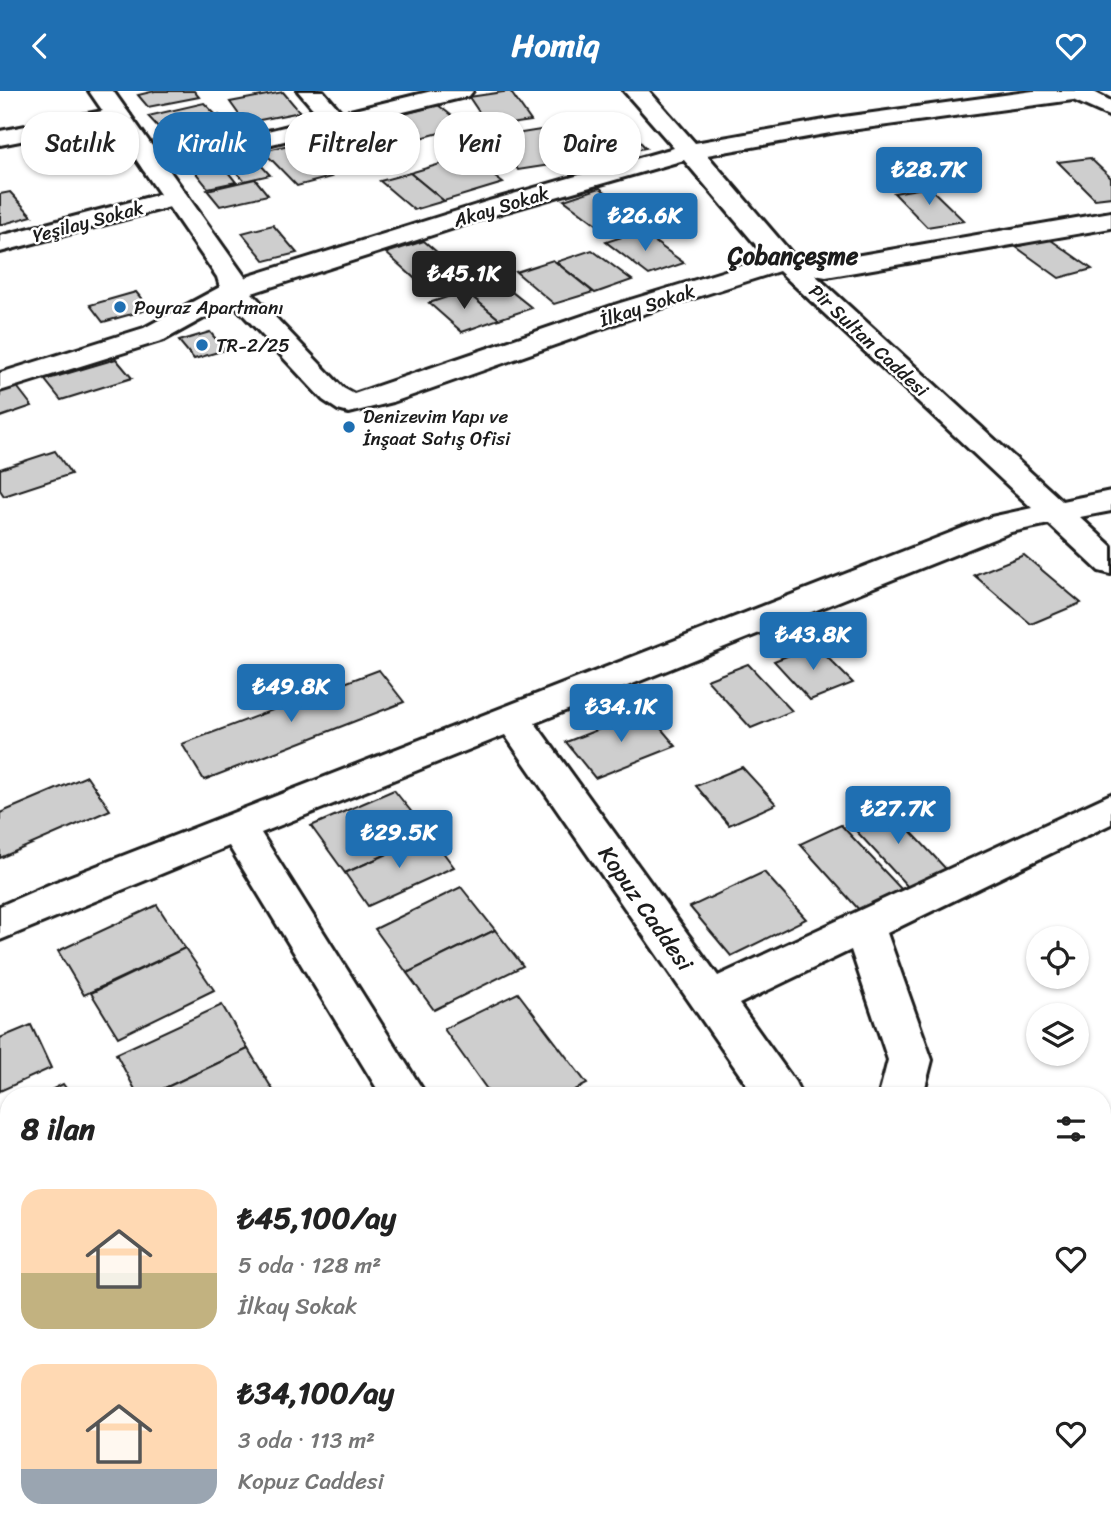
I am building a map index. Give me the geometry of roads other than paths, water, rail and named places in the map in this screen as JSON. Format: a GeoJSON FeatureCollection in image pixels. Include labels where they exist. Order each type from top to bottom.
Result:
{"type":"FeatureCollection","features":[{"type":"Feature","properties":{"kind":"street"},"geometry":{"type":"LineString","coordinates":[[101,91],[116,112]]}},
{"type":"Feature","properties":{"kind":"street"},"geometry":{"type":"LineString","coordinates":[[310,91],[328,112]]}},
{"type":"Feature","properties":{"kind":"street"},"geometry":{"type":"LineString","coordinates":[[373,112],[461,91]]}},
{"type":"Feature","properties":{"kind":"street","name":"Pir Sultan Caddesi"},"geometry":{"type":"LineString","coordinates":[[636,91],[784,261],[1111,564]]}},
{"type":"Feature","properties":{"kind":"street"},"geometry":{"type":"LineString","coordinates":[[1075,92],[1111,110]]}},
{"type":"Feature","properties":{"kind":"street","name":"Akay Sokak"},"geometry":{"type":"LineString","coordinates":[[0,383],[153,334],[234,290],[498,206],[690,151],[836,125],[1075,92]]}},
{"type":"Feature","properties":{"kind":"street"},"geometry":{"type":"LineString","coordinates":[[0,138],[21,134]]}},
{"type":"Feature","properties":{"kind":"street"},"geometry":{"type":"LineString","coordinates":[[139,146],[153,166]]}},
{"type":"Feature","properties":{"kind":"street"},"geometry":{"type":"LineString","coordinates":[[159,175],[231,277],[234,290]]}},
{"type":"Feature","properties":{"kind":"street","name":"Yeşilay Sokak"},"geometry":{"type":"LineString","coordinates":[[0,244],[176,198]]}},
{"type":"Feature","properties":{"kind":"street","name":"İlkay Sokak"},"geometry":{"type":"LineString","coordinates":[[234,290],[332,394],[349,404],[383,396],[627,310],[784,261],[826,269],[1111,220]]}},
{"type":"Feature","properties":{"kind":"street"},"geometry":{"type":"LineString","coordinates":[[0,924],[67,894],[514,720],[1002,524],[1111,501]]}},
{"type":"Feature","properties":{"kind":"street","name":"Kopuz Caddesi"},"geometry":{"type":"LineString","coordinates":[[514,720],[773,1087]]}},
{"type":"Feature","properties":{"kind":"street"},"geometry":{"type":"LineString","coordinates":[[710,999],[1111,808]]}},
{"type":"Feature","properties":{"kind":"street"},"geometry":{"type":"LineString","coordinates":[[238,828],[399,1087]]}},
{"type":"Feature","properties":{"kind":"street"},"geometry":{"type":"LineString","coordinates":[[864,925],[910,1060],[903,1087]]}},
{"type":"Feature","properties":{"kind":"place","name":"Poyraz Apartmanı"},"geometry":{"type":"Point","coordinates":[120,307]}},
{"type":"Feature","properties":{"kind":"place","name":"TR-2/25"},"geometry":{"type":"Point","coordinates":[202,345]}},
{"type":"Feature","properties":{"kind":"place","name":"Denizevim Yapı ve İnşaat Satış Ofisi"},"geometry":{"type":"Point","coordinates":[349,427]}},
{"type":"Feature","properties":{"kind":"district","name":"Çobançeşme"},"geometry":{"type":"Point","coordinates":[793,256]}}]}
